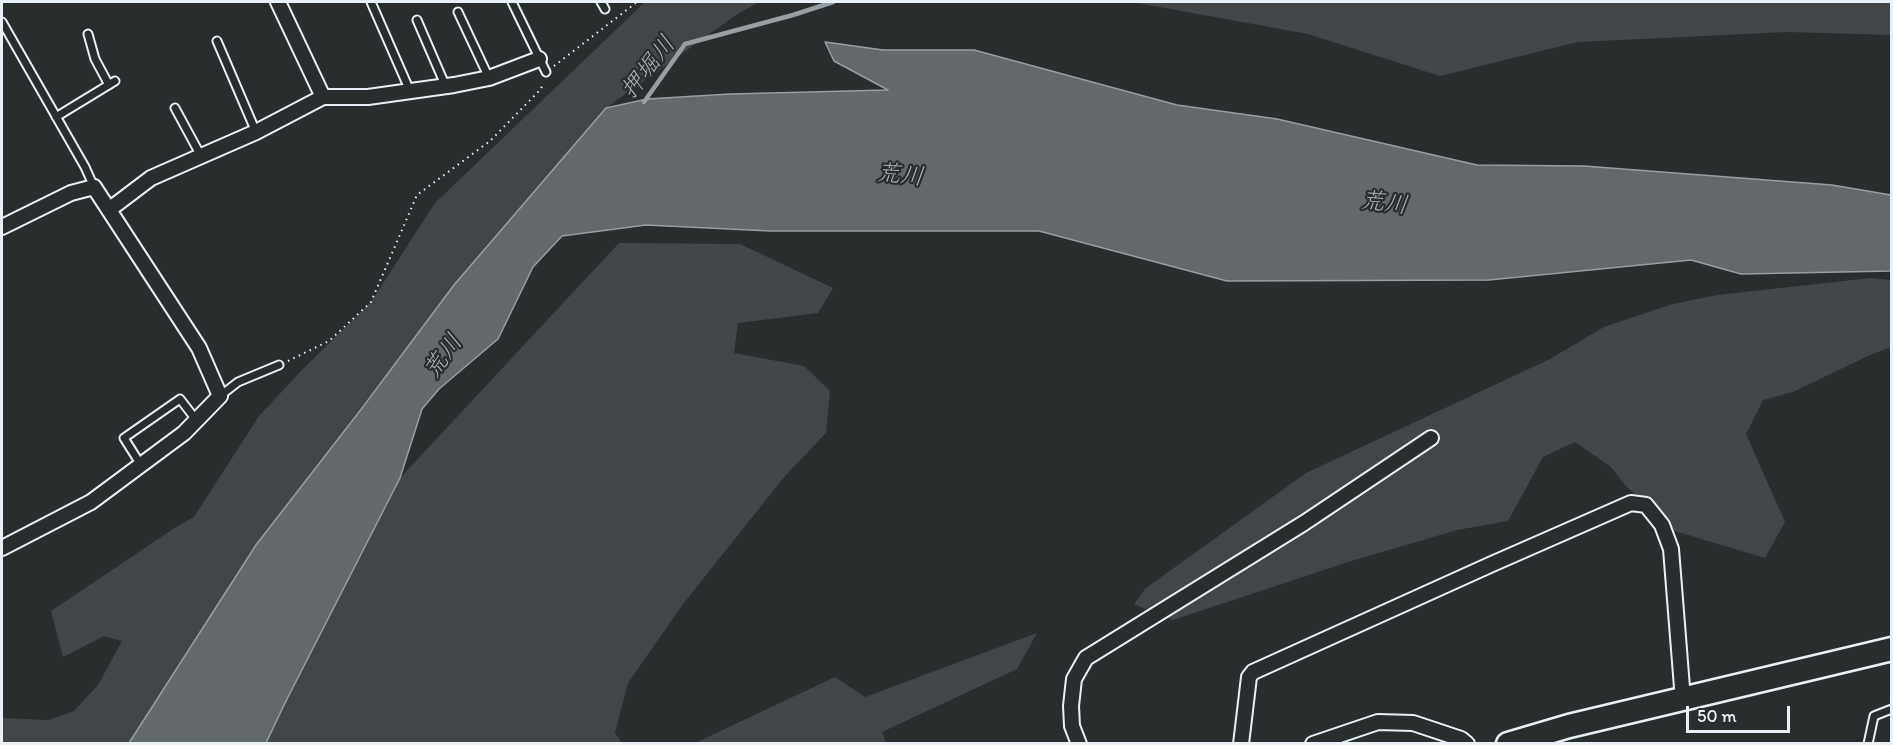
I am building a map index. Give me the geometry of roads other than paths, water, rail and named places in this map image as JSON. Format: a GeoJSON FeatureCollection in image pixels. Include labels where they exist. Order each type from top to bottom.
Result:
{"type":"FeatureCollection","features":[{"type":"Feature","properties":{"kind":"main road"},"geometry":{"type":"LineString","coordinates":[[1508,744],[1569,726],[1892,649]]}},
{"type":"Feature","properties":{"kind":"street"},"geometry":{"type":"LineString","coordinates":[[278,2],[323,97]]}},
{"type":"Feature","properties":{"kind":"street"},"geometry":{"type":"LineString","coordinates":[[110,209],[151,178],[256,132],[323,97],[368,97],[446,87],[489,78],[539,59]]}},
{"type":"Feature","properties":{"kind":"street"},"geometry":{"type":"LineString","coordinates":[[2,225],[71,193],[94,187],[199,348],[220,396],[184,433],[91,502],[2,548]]}},
{"type":"Feature","properties":{"kind":"street"},"geometry":{"type":"LineString","coordinates":[[1079,744],[1072,726],[1071,706],[1074,680],[1086,658],[1304,523],[1431,438]]}},
{"type":"Feature","properties":{"kind":"street"},"geometry":{"type":"LineString","coordinates":[[1241,744],[1249,677],[1252,672],[1460,577],[1631,503],[1646,505],[1662,525],[1671,549],[1683,700]]}},
{"type":"Feature","properties":{"kind":"street"},"geometry":{"type":"LineString","coordinates":[[1313,744],[1378,722],[1413,723],[1461,739],[1467,744]]}},
{"type":"Feature","properties":{"kind":"lane"},"geometry":{"type":"LineString","coordinates":[[371,2],[410,91]]}},
{"type":"Feature","properties":{"kind":"lane"},"geometry":{"type":"LineString","coordinates":[[512,2],[546,72]]}},
{"type":"Feature","properties":{"kind":"lane"},"geometry":{"type":"LineString","coordinates":[[458,12],[489,78]]}},
{"type":"Feature","properties":{"kind":"lane"},"geometry":{"type":"LineString","coordinates":[[417,20],[446,87]]}},
{"type":"Feature","properties":{"kind":"lane"},"geometry":{"type":"LineString","coordinates":[[2,22],[85,166],[94,187]]}},
{"type":"Feature","properties":{"kind":"lane"},"geometry":{"type":"LineString","coordinates":[[56,117],[112,83],[95,59],[88,34]]}},
{"type":"Feature","properties":{"kind":"lane"},"geometry":{"type":"LineString","coordinates":[[217,41],[256,132]]}},
{"type":"Feature","properties":{"kind":"lane"},"geometry":{"type":"LineString","coordinates":[[176,108],[201,156]]}},
{"type":"Feature","properties":{"kind":"lane"},"geometry":{"type":"LineString","coordinates":[[220,396],[238,382],[279,365]]}},
{"type":"Feature","properties":{"kind":"lane"},"geometry":{"type":"LineString","coordinates":[[141,465],[124,438],[180,399],[197,421]]}},
{"type":"Feature","properties":{"kind":"lane"},"geometry":{"type":"LineString","coordinates":[[1868,744],[1874,716],[1892,709]]}},
{"type":"Feature","properties":{"kind":"water","name":"荒川"},"geometry":{"type":"Polygon","coordinates":[[[825,42],[883,50],[974,50],[1177,105],[1277,119],[1477,165],[1584,166],[1832,185],[1891,195],[1891,271],[1741,274],[1691,260],[1489,280],[1227,281],[1039,231],[770,231],[646,225],[562,236],[533,267],[498,339],[439,389],[422,409],[400,478],[266,743],[129,743],[256,545],[454,285],[606,108],[647,99],[730,94],[888,90],[834,61],[825,42]]]}},
{"type":"Feature","properties":{"kind":"waterway","name":"押堀川"},"geometry":{"type":"LineString","coordinates":[[644,102],[685,44],[833,2]]}}]}
